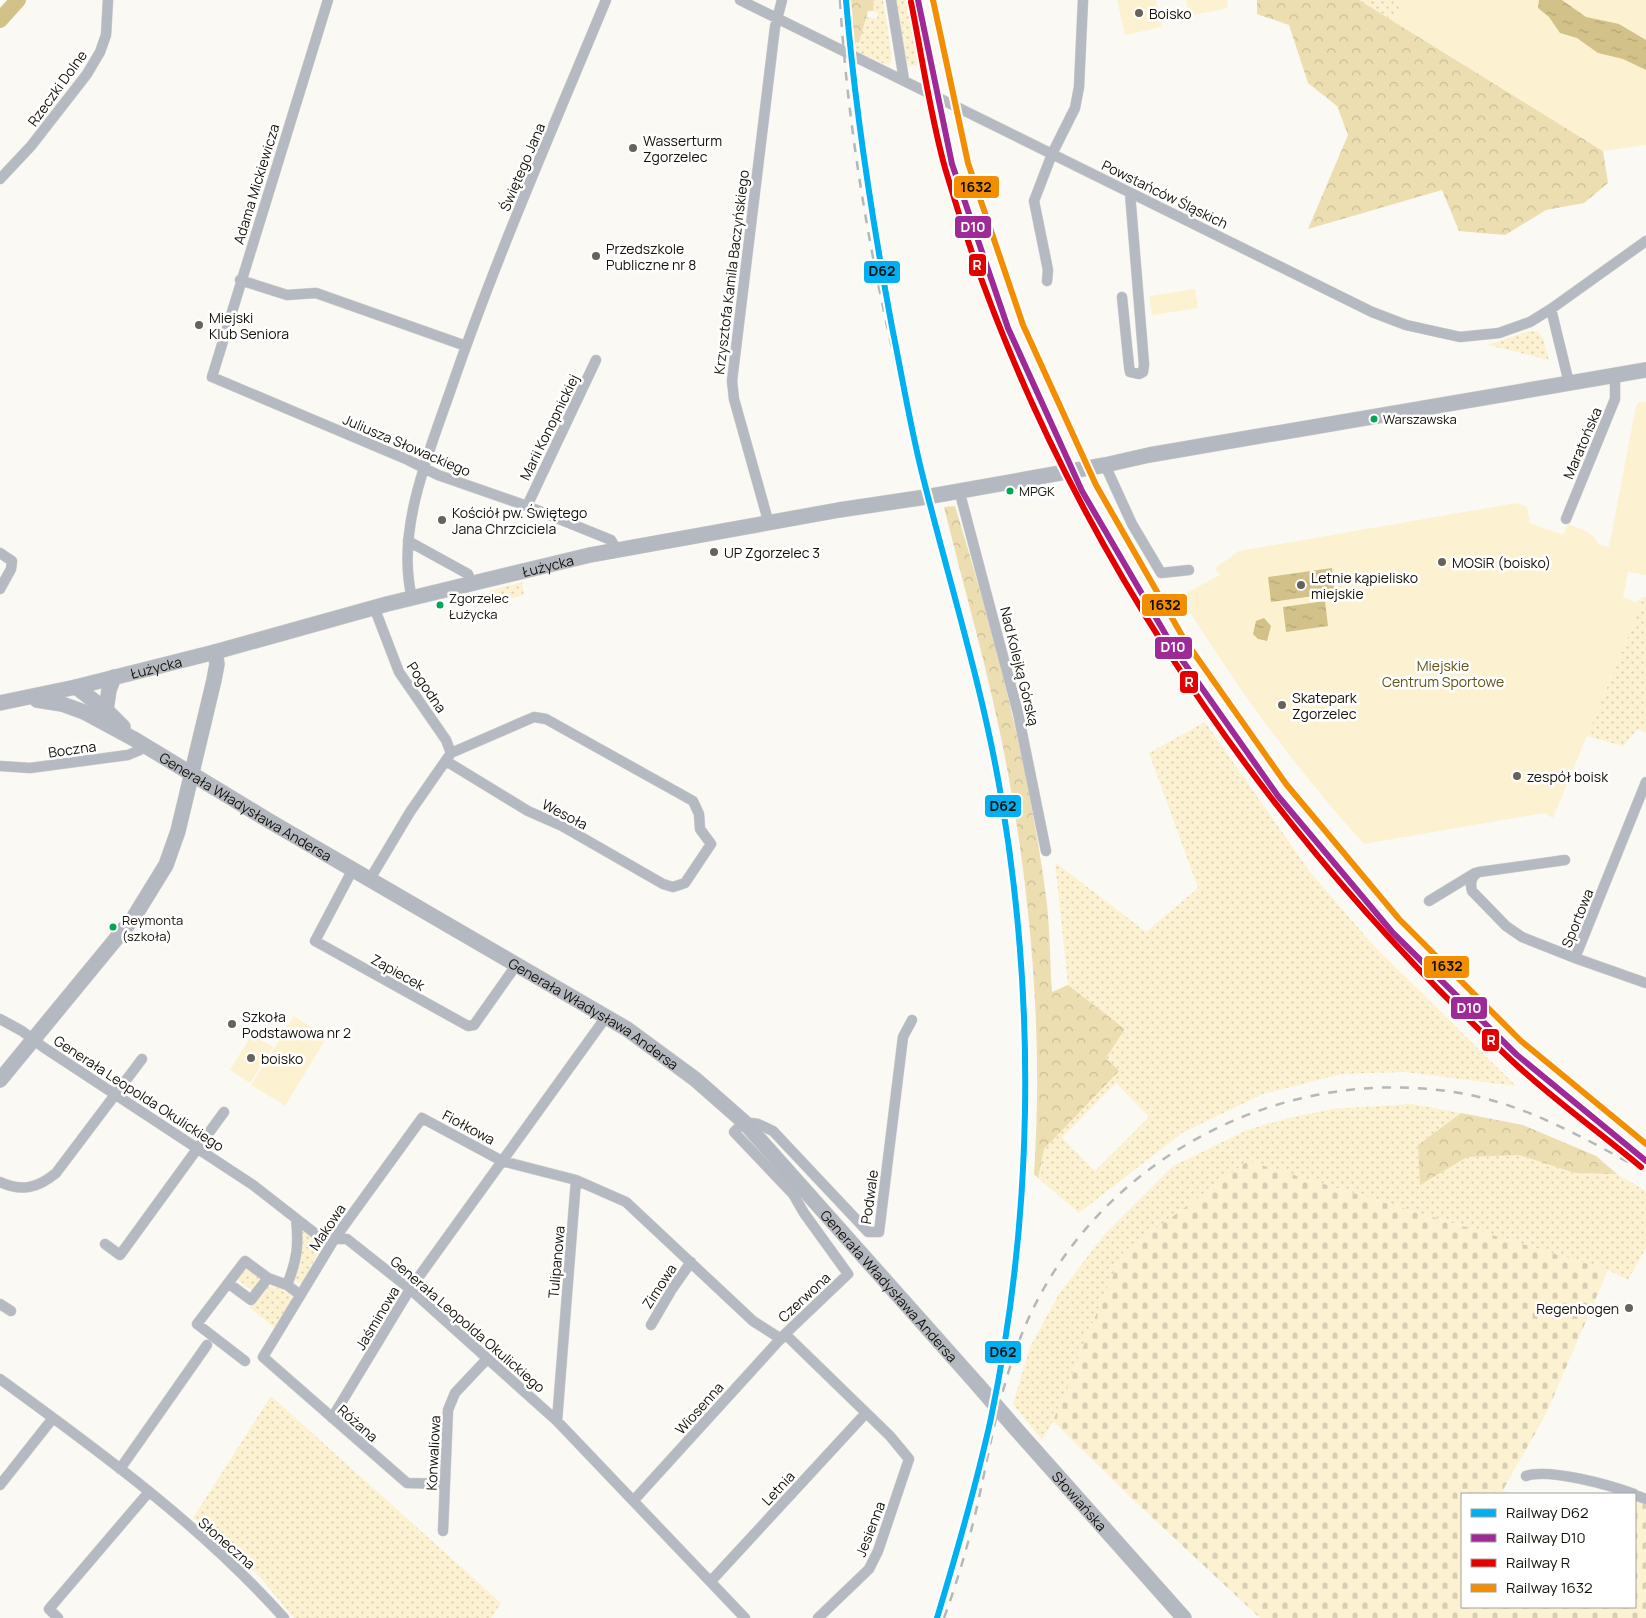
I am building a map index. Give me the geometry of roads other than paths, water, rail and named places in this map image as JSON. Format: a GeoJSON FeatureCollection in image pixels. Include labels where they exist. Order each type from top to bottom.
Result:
{"type":"FeatureCollection","features":[{"type":"Feature","properties":{"kind":"street","name":"Rzeczki Dolne"},"geometry":{"type":"LineString","coordinates":[[0,179],[31,146],[100,52],[106,35],[108,0]]}},
{"type":"Feature","properties":{"kind":"street","name":"Adama Mickiewicza"},"geometry":{"type":"LineString","coordinates":[[212,377],[240,280],[328,0]]}},
{"type":"Feature","properties":{"kind":"street","name":"Świętego Jana"},"geometry":{"type":"LineString","coordinates":[[412,598],[407,569],[408,541],[424,468],[466,346],[506,239],[606,0]]}},
{"type":"Feature","properties":{"kind":"street","name":"Powstańców Śląskich"},"geometry":{"type":"LineString","coordinates":[[740,0],[1372,312],[1406,325],[1460,338],[1515,328],[1550,309],[1646,241]]}},
{"type":"Feature","properties":{"kind":"street","name":"Krzysztofa Kamila Baczyńskiego"},"geometry":{"type":"LineString","coordinates":[[769,524],[734,399],[732,381],[777,19],[782,0]]}},
{"type":"Feature","properties":{"kind":"street"},"geometry":{"type":"LineString","coordinates":[[891,0],[904,80]]}},
{"type":"Feature","properties":{"kind":"street"},"geometry":{"type":"LineString","coordinates":[[1047,281],[1048,270],[1034,201],[1052,154],[1075,108],[1079,87],[1083,0]]}},
{"type":"Feature","properties":{"kind":"street"},"geometry":{"type":"LineString","coordinates":[[1122,297],[1128,366],[1130,372],[1139,374],[1143,372],[1144,364],[1130,193]]}},
{"type":"Feature","properties":{"kind":"street"},"geometry":{"type":"LineString","coordinates":[[240,280],[287,295],[316,293],[466,346]]}},
{"type":"Feature","properties":{"kind":"street"},"geometry":{"type":"LineString","coordinates":[[1550,309],[1569,383]]}},
{"type":"Feature","properties":{"kind":"street","name":"Marii Konopnickiej"},"geometry":{"type":"LineString","coordinates":[[527,506],[596,360]]}},
{"type":"Feature","properties":{"kind":"street"},"geometry":{"type":"LineString","coordinates":[[1189,570],[1161,573],[1132,524],[1105,465],[1149,455],[1646,370]]}},
{"type":"Feature","properties":{"kind":"street","name":"Maratońska"},"geometry":{"type":"LineString","coordinates":[[1566,519],[1615,399],[1615,376]]}},
{"type":"Feature","properties":{"kind":"street","name":"Juliusza Słowackiego"},"geometry":{"type":"LineString","coordinates":[[212,377],[424,468],[438,476],[527,506],[611,540],[617,550]]}},
{"type":"Feature","properties":{"kind":"street","name":"Łużycka"},"geometry":{"type":"LineString","coordinates":[[0,703],[30,698],[215,652],[471,582],[617,550],[1105,465]]}},
{"type":"Feature","properties":{"kind":"street","name":"Nad Kolejką Górską"},"geometry":{"type":"LineString","coordinates":[[960,490],[1018,713],[1046,851]]}},
{"type":"Feature","properties":{"kind":"street"},"geometry":{"type":"LineString","coordinates":[[408,541],[468,574],[471,582]]}},
{"type":"Feature","properties":{"kind":"street"},"geometry":{"type":"LineString","coordinates":[[0,552],[12,561],[11,569],[0,589]]}},
{"type":"Feature","properties":{"kind":"street","name":"Pogodna"},"geometry":{"type":"LineString","coordinates":[[374,607],[399,672],[446,740],[448,757]]}},
{"type":"Feature","properties":{"kind":"street"},"geometry":{"type":"LineString","coordinates":[[0,1080],[134,917],[156,884],[173,848],[217,664],[215,652]]}},
{"type":"Feature","properties":{"kind":"street"},"geometry":{"type":"LineString","coordinates":[[106,710],[109,690],[114,677]]}},
{"type":"Feature","properties":{"kind":"street"},"geometry":{"type":"LineString","coordinates":[[76,687],[88,714]]}},
{"type":"Feature","properties":{"kind":"street","name":"Generała Władysława Andersa"},"geometry":{"type":"LineString","coordinates":[[76,687],[106,710],[139,742]]}},
{"type":"Feature","properties":{"kind":"street","name":"Generała Władysława Andersa"},"geometry":{"type":"LineString","coordinates":[[30,698],[62,704],[88,714],[139,742],[191,775],[627,1029],[695,1079],[744,1122],[977,1384]]}},
{"type":"Feature","properties":{"kind":"street","name":"Wesoła"},"geometry":{"type":"LineString","coordinates":[[534,717],[546,719],[694,801],[699,814],[700,829],[711,844],[685,883],[673,887],[664,884],[562,826],[528,811],[448,757],[534,717]]}},
{"type":"Feature","properties":{"kind":"street","name":"Boczna"},"geometry":{"type":"LineString","coordinates":[[0,766],[30,768],[128,755],[140,750],[139,742]]}},
{"type":"Feature","properties":{"kind":"street"},"geometry":{"type":"LineString","coordinates":[[370,879],[410,812],[448,757]]}},
{"type":"Feature","properties":{"kind":"street","name":"Sportowa"},"geometry":{"type":"LineString","coordinates":[[1476,873],[1470,884],[1472,890],[1506,926],[1522,937],[1575,958],[1624,837],[1642,804],[1646,782]]}},
{"type":"Feature","properties":{"kind":"street"},"geometry":{"type":"LineString","coordinates":[[1428,901],[1476,873],[1566,860]]}},
{"type":"Feature","properties":{"kind":"street","name":"Zapiecek"},"geometry":{"type":"LineString","coordinates":[[353,869],[315,941],[468,1026],[474,1025],[517,964]]}},
{"type":"Feature","properties":{"kind":"street"},"geometry":{"type":"LineString","coordinates":[[1575,958],[1646,983]]}},
{"type":"Feature","properties":{"kind":"street","name":"Jaśminowa"},"geometry":{"type":"LineString","coordinates":[[332,1418],[410,1288],[606,1017]]}},
{"type":"Feature","properties":{"kind":"street","name":"Generała Leopolda Okulickiego"},"geometry":{"type":"LineString","coordinates":[[0,1018],[253,1185],[321,1238],[347,1240],[410,1288],[557,1421],[745,1618]]}},
{"type":"Feature","properties":{"kind":"street","name":"Podwale"},"geometry":{"type":"LineString","coordinates":[[744,1122],[758,1124],[773,1131],[868,1232],[879,1232],[903,1037],[912,1020]]}},
{"type":"Feature","properties":{"kind":"street"},"geometry":{"type":"LineString","coordinates":[[0,1182],[29,1188],[46,1181],[56,1173],[142,1059]]}},
{"type":"Feature","properties":{"kind":"street"},"geometry":{"type":"LineString","coordinates":[[105,1244],[120,1255],[199,1149],[224,1112]]}},
{"type":"Feature","properties":{"kind":"street","name":"Fiołkowa"},"geometry":{"type":"LineString","coordinates":[[422,1118],[502,1161]]}},
{"type":"Feature","properties":{"kind":"street","name":"Makowa"},"geometry":{"type":"LineString","coordinates":[[263,1357],[299,1294],[335,1238],[422,1118]]}},
{"type":"Feature","properties":{"kind":"street","name":"Czerwona"},"geometry":{"type":"LineString","coordinates":[[744,1122],[734,1132],[793,1194],[848,1274],[783,1337],[866,1413],[909,1459]]}},
{"type":"Feature","properties":{"kind":"street"},"geometry":{"type":"LineString","coordinates":[[502,1161],[576,1180],[626,1202],[753,1321],[783,1337]]}},
{"type":"Feature","properties":{"kind":"street","name":"Tulipanowa"},"geometry":{"type":"LineString","coordinates":[[557,1421],[576,1180]]}},
{"type":"Feature","properties":{"kind":"street"},"geometry":{"type":"LineString","coordinates":[[287,1285],[294,1269],[299,1245],[296,1219]]}},
{"type":"Feature","properties":{"kind":"street"},"geometry":{"type":"LineString","coordinates":[[245,1361],[197,1324],[245,1261],[268,1278],[287,1285],[299,1294]]}},
{"type":"Feature","properties":{"kind":"street","name":"Zimowa"},"geometry":{"type":"LineString","coordinates":[[651,1325],[672,1289],[691,1262]]}},
{"type":"Feature","properties":{"kind":"street"},"geometry":{"type":"LineString","coordinates":[[228,1283],[251,1300],[268,1278]]}},
{"type":"Feature","properties":{"kind":"street"},"geometry":{"type":"LineString","coordinates":[[0,1304],[11,1311]]}},
{"type":"Feature","properties":{"kind":"street","name":"Wiosenna"},"geometry":{"type":"LineString","coordinates":[[634,1500],[783,1337]]}},
{"type":"Feature","properties":{"kind":"street"},"geometry":{"type":"LineString","coordinates":[[120,1469],[207,1345]]}},
{"type":"Feature","properties":{"kind":"street","name":"Różana"},"geometry":{"type":"LineString","coordinates":[[263,1357],[406,1483],[445,1484]]}},
{"type":"Feature","properties":{"kind":"street","name":"Konwaliowa"},"geometry":{"type":"LineString","coordinates":[[443,1531],[448,1410],[455,1394],[487,1359]]}},
{"type":"Feature","properties":{"kind":"street","name":"Słoneczna"},"geometry":{"type":"LineString","coordinates":[[0,1379],[120,1469],[254,1585],[284,1618]]}},
{"type":"Feature","properties":{"kind":"street","name":"Słowiańska"},"geometry":{"type":"LineString","coordinates":[[977,1384],[1184,1618]]}},
{"type":"Feature","properties":{"kind":"street","name":"Letnia"},"geometry":{"type":"LineString","coordinates":[[711,1581],[866,1413]]}},
{"type":"Feature","properties":{"kind":"street"},"geometry":{"type":"LineString","coordinates":[[0,1485],[53,1418]]}},
{"type":"Feature","properties":{"kind":"street","name":"Jesienna"},"geometry":{"type":"LineString","coordinates":[[818,1618],[869,1569],[878,1551],[909,1459]]}},
{"type":"Feature","properties":{"kind":"street"},"geometry":{"type":"LineString","coordinates":[[1526,1476],[1537,1472],[1614,1486],[1632,1493]]}},
{"type":"Feature","properties":{"kind":"street"},"geometry":{"type":"LineString","coordinates":[[58,1618],[49,1609],[148,1493]]}},
{"type":"Feature","properties":{"kind":"water"},"geometry":{"type":"Polygon","coordinates":[[[1539,0],[1562,0],[1586,17],[1619,24],[1646,40],[1646,70],[1623,59],[1598,53],[1577,38],[1560,33],[1549,17],[1538,8],[1539,0]]]}},
{"type":"Feature","properties":{"kind":"water","name":"Letnie kąpielisko miejskie"},"geometry":{"type":"Polygon","coordinates":[[[1332,568],[1335,593],[1271,602],[1268,577],[1332,568]]]}},
{"type":"Feature","properties":{"kind":"water"},"geometry":{"type":"Polygon","coordinates":[[[1325,601],[1328,626],[1286,632],[1283,607],[1325,601]]]}},
{"type":"Feature","properties":{"kind":"water"},"geometry":{"type":"Polygon","coordinates":[[[1264,618],[1271,626],[1267,641],[1258,639],[1253,634],[1256,621],[1264,618]]]}},
{"type":"Feature","properties":{"kind":"waterway"},"geometry":{"type":"LineString","coordinates":[[0,20],[18,0]]}},
{"type":"Feature","properties":{"kind":"railway"},"geometry":{"type":"LineString","coordinates":[[840,0],[850,113],[867,225],[889,337],[916,447]]}},
{"type":"Feature","properties":{"kind":"railway"},"geometry":{"type":"LineString","coordinates":[[944,1618],[969,1540],[1006,1379],[1013,1356],[1031,1313],[1065,1255],[1108,1205],[1159,1162],[1216,1129],[1277,1105],[1342,1091],[1408,1088],[1475,1096],[1498,1102],[1542,1118],[1605,1149],[1646,1172]]}},
{"type":"Feature","properties":{"kind":"rail line","name":"D62"},"geometry":{"type":"LineString","coordinates":[[846,0],[865,164],[892,327],[910,419],[932,514],[976,678],[995,760],[1013,879],[1021,956],[1025,1033],[1025,1111],[1022,1188],[1015,1265],[1005,1342],[991,1418],[966,1519],[937,1618]]}},
{"type":"Feature","properties":{"kind":"rail line","name":"D10"},"geometry":{"type":"LineString","coordinates":[[918,0],[952,164],[1008,328],[1082,491],[1173,647],[1278,796],[1393,933],[1517,1055],[1646,1161]]}},
{"type":"Feature","properties":{"kind":"rail line","name":"1632"},"geometry":{"type":"LineString","coordinates":[[933,0],[968,163],[1023,325],[1096,485],[1184,639],[1286,784],[1399,919],[1521,1041],[1646,1144]]}},
{"type":"Feature","properties":{"kind":"rail line","name":"R"},"geometry":{"type":"LineString","coordinates":[[911,2],[945,168],[987,294],[1039,417],[1099,536],[1168,651],[1244,761],[1326,866],[1415,966],[1510,1059],[1558,1101],[1641,1167]]}},
{"type":"Feature","properties":{"kind":"place","name":"Boisko"},"geometry":{"type":"Point","coordinates":[1139,13]}},
{"type":"Feature","properties":{"kind":"place","name":"Wasserturm Zgorzelec"},"geometry":{"type":"Point","coordinates":[633,148]}},
{"type":"Feature","properties":{"kind":"place","name":"Przedszkole Publiczne nr 8"},"geometry":{"type":"Point","coordinates":[596,256]}},
{"type":"Feature","properties":{"kind":"place","name":"Miejski Klub Seniora"},"geometry":{"type":"Point","coordinates":[199,325]}},
{"type":"Feature","properties":{"kind":"place","name":"Warszawska"},"geometry":{"type":"Point","coordinates":[1374,419]}},
{"type":"Feature","properties":{"kind":"place","name":"MPGK"},"geometry":{"type":"Point","coordinates":[1010,491]}},
{"type":"Feature","properties":{"kind":"place","name":"Kościół pw. Świętego Jana Chrzciciela"},"geometry":{"type":"Point","coordinates":[442,520]}},
{"type":"Feature","properties":{"kind":"place","name":"UP Zgorzelec 3"},"geometry":{"type":"Point","coordinates":[714,552]}},
{"type":"Feature","properties":{"kind":"place","name":"MOSiR (boisko)"},"geometry":{"type":"Point","coordinates":[1442,562]}},
{"type":"Feature","properties":{"kind":"place","name":"Letnie kąpielisko miejskie"},"geometry":{"type":"Point","coordinates":[1301,585]}},
{"type":"Feature","properties":{"kind":"place","name":"Zgorzelec Łużycka"},"geometry":{"type":"Point","coordinates":[440,605]}},
{"type":"Feature","properties":{"kind":"place","name":"Skatepark Zgorzelec"},"geometry":{"type":"Point","coordinates":[1282,705]}},
{"type":"Feature","properties":{"kind":"place","name":"zespół boisk"},"geometry":{"type":"Point","coordinates":[1517,776]}},
{"type":"Feature","properties":{"kind":"place","name":"Reymonta (szkoła)"},"geometry":{"type":"Point","coordinates":[113,927]}},
{"type":"Feature","properties":{"kind":"place","name":"Szkoła Podstawowa nr 2"},"geometry":{"type":"Point","coordinates":[232,1024]}},
{"type":"Feature","properties":{"kind":"place","name":"boisko"},"geometry":{"type":"Point","coordinates":[251,1058]}},
{"type":"Feature","properties":{"kind":"place","name":"Regenbogen"},"geometry":{"type":"Point","coordinates":[1629,1308]}},
{"type":"Feature","properties":{"kind":"park label","name":"Miejskie Centrum Sportowe"},"geometry":{"type":"Point","coordinates":[1443,674]}}]}
